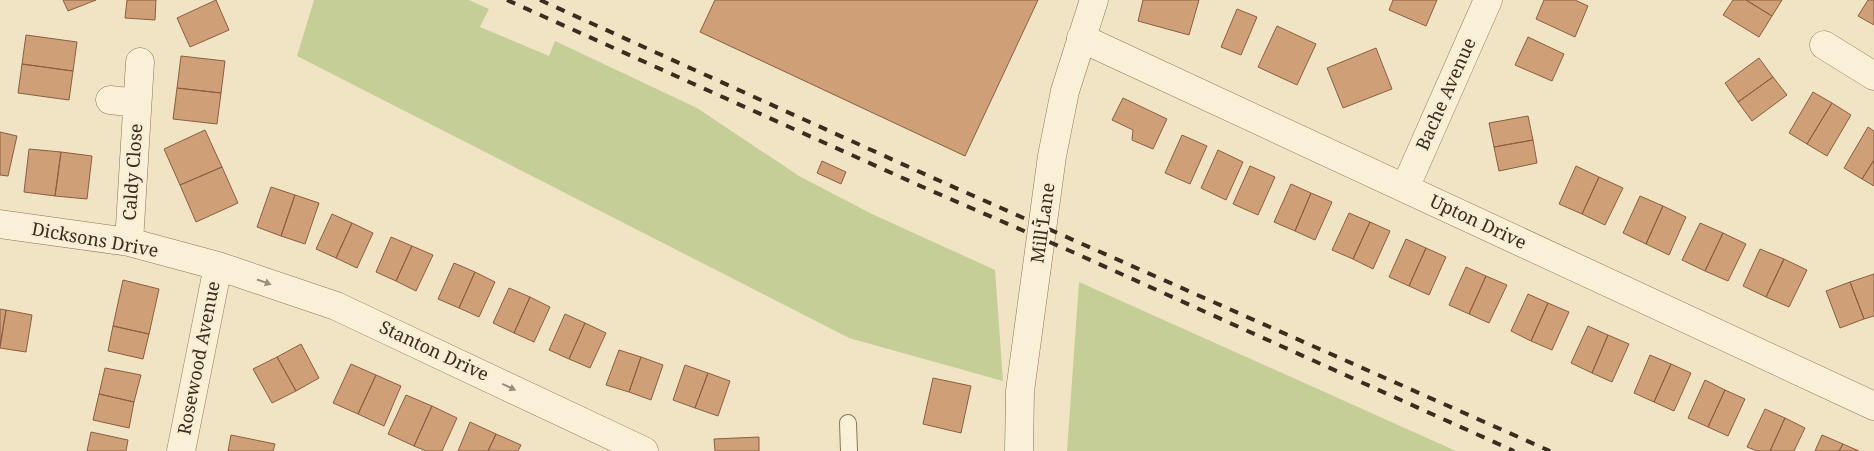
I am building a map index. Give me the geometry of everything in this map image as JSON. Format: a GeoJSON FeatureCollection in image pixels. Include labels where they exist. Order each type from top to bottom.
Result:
{"type":"FeatureCollection","features":[{"type":"Feature","properties":{"kind":"street","name":"Mill Lane"},"geometry":{"type":"LineString","coordinates":[[1019,451],[1020,391],[1052,156],[1065,91],[1094,0]]}},
{"type":"Feature","properties":{"kind":"street","name":"Bache Avenue"},"geometry":{"type":"LineString","coordinates":[[1405,188],[1488,0]]}},
{"type":"Feature","properties":{"kind":"street","name":"Upton Drive"},"geometry":{"type":"LineString","coordinates":[[1081,38],[1874,406]]}},
{"type":"Feature","properties":{"kind":"street"},"geometry":{"type":"LineString","coordinates":[[1824,45],[1874,76]]}},
{"type":"Feature","properties":{"kind":"street","name":"Caldy Close"},"geometry":{"type":"LineString","coordinates":[[129,242],[140,62]]}},
{"type":"Feature","properties":{"kind":"street","name":"Caldy Close"},"geometry":{"type":"LineString","coordinates":[[110,100],[137,103]]}},
{"type":"Feature","properties":{"kind":"street","name":"Dicksons Drive"},"geometry":{"type":"LineString","coordinates":[[0,224],[129,242],[218,266]]}},
{"type":"Feature","properties":{"kind":"street","name":"Rosewood Avenue"},"geometry":{"type":"LineString","coordinates":[[181,451],[218,266]]}},
{"type":"Feature","properties":{"kind":"street","name":"Stanton Drive"},"geometry":{"type":"LineString","coordinates":[[218,266],[336,306],[644,451]]}},
{"type":"Feature","properties":{"kind":"lane"},"geometry":{"type":"LineString","coordinates":[[848,423],[849,451]]}},
{"type":"Feature","properties":{"kind":"green space"},"geometry":{"type":"Polygon","coordinates":[[[314,0],[469,0],[489,9],[480,27],[549,56],[555,41],[697,108],[799,176],[872,214],[995,270],[1003,381],[849,338],[297,56],[314,0]]]}},
{"type":"Feature","properties":{"kind":"green space"},"geometry":{"type":"Polygon","coordinates":[[[1079,282],[1456,451],[1067,451],[1079,282]]]}},
{"type":"Feature","properties":{"kind":"building"},"geometry":{"type":"Polygon","coordinates":[[[63,0],[96,0],[68,11],[63,0]]]}},
{"type":"Feature","properties":{"kind":"building"},"geometry":{"type":"Polygon","coordinates":[[[127,0],[156,0],[155,20],[125,18],[127,0]]]}},
{"type":"Feature","properties":{"kind":"building"},"geometry":{"type":"Polygon","coordinates":[[[216,0],[229,30],[190,47],[177,18],[216,0]]]}},
{"type":"Feature","properties":{"kind":"building"},"geometry":{"type":"Polygon","coordinates":[[[715,0],[1038,0],[965,156],[700,32],[715,0]]]}},
{"type":"Feature","properties":{"kind":"building"},"geometry":{"type":"Polygon","coordinates":[[[1143,0],[1199,0],[1189,35],[1138,21],[1143,0]]]}},
{"type":"Feature","properties":{"kind":"building"},"geometry":{"type":"Polygon","coordinates":[[[1393,0],[1437,0],[1426,26],[1389,10],[1393,0]]]}},
{"type":"Feature","properties":{"kind":"building"},"geometry":{"type":"Polygon","coordinates":[[[1544,0],[1575,0],[1588,6],[1575,37],[1536,19],[1544,0]]]}},
{"type":"Feature","properties":{"kind":"building"},"geometry":{"type":"Polygon","coordinates":[[[1733,0],[1746,0],[1772,16],[1759,37],[1723,15],[1733,0]]]}},
{"type":"Feature","properties":{"kind":"building"},"geometry":{"type":"Polygon","coordinates":[[[1746,0],[1782,0],[1772,16],[1746,0]]]}},
{"type":"Feature","properties":{"kind":"building"},"geometry":{"type":"Polygon","coordinates":[[[1868,0],[1874,0],[1874,25],[1858,16],[1868,0]]]}},
{"type":"Feature","properties":{"kind":"building"},"geometry":{"type":"Polygon","coordinates":[[[1237,9],[1257,17],[1241,55],[1221,47],[1237,9]]]}},
{"type":"Feature","properties":{"kind":"building"},"geometry":{"type":"Polygon","coordinates":[[[1277,26],[1316,44],[1297,85],[1258,67],[1277,26]]]}},
{"type":"Feature","properties":{"kind":"building"},"geometry":{"type":"Polygon","coordinates":[[[26,35],[77,42],[73,71],[22,64],[26,35]]]}},
{"type":"Feature","properties":{"kind":"building"},"geometry":{"type":"Polygon","coordinates":[[[1528,37],[1564,54],[1552,81],[1515,65],[1528,37]]]}},
{"type":"Feature","properties":{"kind":"building"},"geometry":{"type":"Polygon","coordinates":[[[1376,48],[1392,89],[1343,108],[1327,68],[1376,48]]]}},
{"type":"Feature","properties":{"kind":"building"},"geometry":{"type":"Polygon","coordinates":[[[181,56],[225,61],[221,93],[177,88],[181,56]]]}},
{"type":"Feature","properties":{"kind":"building"},"geometry":{"type":"Polygon","coordinates":[[[1759,58],[1773,77],[1738,102],[1725,83],[1759,58]]]}},
{"type":"Feature","properties":{"kind":"building"},"geometry":{"type":"Polygon","coordinates":[[[22,64],[73,71],[69,100],[18,93],[22,64]]]}},
{"type":"Feature","properties":{"kind":"building"},"geometry":{"type":"Polygon","coordinates":[[[1773,77],[1787,95],[1752,121],[1738,102],[1773,77]]]}},
{"type":"Feature","properties":{"kind":"building"},"geometry":{"type":"Polygon","coordinates":[[[177,88],[221,93],[217,124],[173,119],[177,88]]]}},
{"type":"Feature","properties":{"kind":"building"},"geometry":{"type":"Polygon","coordinates":[[[1813,92],[1832,103],[1807,144],[1789,133],[1813,92]]]}},
{"type":"Feature","properties":{"kind":"building"},"geometry":{"type":"Polygon","coordinates":[[[1123,98],[1167,119],[1153,149],[1132,140],[1133,130],[1112,120],[1123,98]]]}},
{"type":"Feature","properties":{"kind":"building"},"geometry":{"type":"Polygon","coordinates":[[[1832,103],[1851,115],[1827,156],[1807,144],[1832,103]]]}},
{"type":"Feature","properties":{"kind":"building"},"geometry":{"type":"Polygon","coordinates":[[[1528,116],[1533,140],[1494,147],[1489,123],[1528,116]]]}},
{"type":"Feature","properties":{"kind":"building"},"geometry":{"type":"Polygon","coordinates":[[[1868,127],[1874,131],[1874,160],[1862,179],[1844,168],[1868,127]]]}},
{"type":"Feature","properties":{"kind":"building"},"geometry":{"type":"Polygon","coordinates":[[[205,130],[222,167],[180,185],[164,149],[205,130]]]}},
{"type":"Feature","properties":{"kind":"building"},"geometry":{"type":"Polygon","coordinates":[[[0,132],[17,136],[8,176],[0,175],[0,132]]]}},
{"type":"Feature","properties":{"kind":"building"},"geometry":{"type":"Polygon","coordinates":[[[1182,135],[1207,146],[1190,184],[1165,173],[1182,135]]]}},
{"type":"Feature","properties":{"kind":"building"},"geometry":{"type":"Polygon","coordinates":[[[1533,140],[1537,163],[1499,171],[1494,147],[1533,140]]]}},
{"type":"Feature","properties":{"kind":"building"},"geometry":{"type":"Polygon","coordinates":[[[29,149],[61,152],[55,196],[24,192],[29,149]]]}},
{"type":"Feature","properties":{"kind":"building"},"geometry":{"type":"Polygon","coordinates":[[[1218,150],[1243,162],[1226,200],[1201,188],[1218,150]]]}},
{"type":"Feature","properties":{"kind":"building"},"geometry":{"type":"Polygon","coordinates":[[[61,152],[92,156],[87,199],[55,196],[61,152]]]}},
{"type":"Feature","properties":{"kind":"building"},"geometry":{"type":"Polygon","coordinates":[[[1874,160],[1874,186],[1862,179],[1874,160]]]}},
{"type":"Feature","properties":{"kind":"building"},"geometry":{"type":"Polygon","coordinates":[[[822,161],[846,172],[841,184],[817,173],[822,161]]]}},
{"type":"Feature","properties":{"kind":"building"},"geometry":{"type":"Polygon","coordinates":[[[1250,166],[1275,177],[1258,215],[1233,204],[1250,166]]]}},
{"type":"Feature","properties":{"kind":"building"},"geometry":{"type":"Polygon","coordinates":[[[1576,166],[1599,177],[1582,214],[1559,204],[1576,166]]]}},
{"type":"Feature","properties":{"kind":"building"},"geometry":{"type":"Polygon","coordinates":[[[222,167],[238,203],[196,222],[180,185],[222,167]]]}},
{"type":"Feature","properties":{"kind":"building"},"geometry":{"type":"Polygon","coordinates":[[[1599,177],[1623,188],[1605,225],[1582,214],[1599,177]]]}},
{"type":"Feature","properties":{"kind":"building"},"geometry":{"type":"Polygon","coordinates":[[[1291,184],[1311,193],[1295,231],[1274,222],[1291,184]]]}},
{"type":"Feature","properties":{"kind":"building"},"geometry":{"type":"Polygon","coordinates":[[[271,187],[295,195],[281,236],[257,227],[271,187]]]}},
{"type":"Feature","properties":{"kind":"building"},"geometry":{"type":"Polygon","coordinates":[[[1311,193],[1332,202],[1315,240],[1295,231],[1311,193]]]}},
{"type":"Feature","properties":{"kind":"building"},"geometry":{"type":"Polygon","coordinates":[[[295,195],[319,203],[305,244],[281,236],[295,195]]]}},
{"type":"Feature","properties":{"kind":"building"},"geometry":{"type":"Polygon","coordinates":[[[1640,196],[1663,206],[1646,244],[1623,233],[1640,196]]]}},
{"type":"Feature","properties":{"kind":"building"},"geometry":{"type":"Polygon","coordinates":[[[1663,206],[1686,217],[1669,255],[1646,244],[1663,206]]]}},
{"type":"Feature","properties":{"kind":"building"},"geometry":{"type":"Polygon","coordinates":[[[1349,213],[1370,222],[1353,259],[1332,250],[1349,213]]]}},
{"type":"Feature","properties":{"kind":"building"},"geometry":{"type":"Polygon","coordinates":[[[332,214],[352,223],[336,258],[316,249],[332,214]]]}},
{"type":"Feature","properties":{"kind":"building"},"geometry":{"type":"Polygon","coordinates":[[[1370,222],[1390,231],[1373,269],[1353,259],[1370,222]]]}},
{"type":"Feature","properties":{"kind":"building"},"geometry":{"type":"Polygon","coordinates":[[[352,223],[373,233],[357,268],[336,258],[352,223]]]}},
{"type":"Feature","properties":{"kind":"building"},"geometry":{"type":"Polygon","coordinates":[[[1700,223],[1723,233],[1705,271],[1682,260],[1700,223]]]}},
{"type":"Feature","properties":{"kind":"building"},"geometry":{"type":"Polygon","coordinates":[[[1723,233],[1746,244],[1728,281],[1705,271],[1723,233]]]}},
{"type":"Feature","properties":{"kind":"building"},"geometry":{"type":"Polygon","coordinates":[[[391,237],[412,246],[396,281],[376,272],[391,237]]]}},
{"type":"Feature","properties":{"kind":"building"},"geometry":{"type":"Polygon","coordinates":[[[1406,239],[1426,248],[1409,286],[1389,277],[1406,239]]]}},
{"type":"Feature","properties":{"kind":"building"},"geometry":{"type":"Polygon","coordinates":[[[412,246],[433,255],[416,291],[396,281],[412,246]]]}},
{"type":"Feature","properties":{"kind":"building"},"geometry":{"type":"Polygon","coordinates":[[[1426,248],[1446,257],[1429,295],[1409,286],[1426,248]]]}},
{"type":"Feature","properties":{"kind":"building"},"geometry":{"type":"Polygon","coordinates":[[[1760,249],[1784,259],[1766,297],[1743,286],[1760,249]]]}},
{"type":"Feature","properties":{"kind":"building"},"geometry":{"type":"Polygon","coordinates":[[[1784,259],[1807,270],[1789,307],[1766,297],[1784,259]]]}},
{"type":"Feature","properties":{"kind":"building"},"geometry":{"type":"Polygon","coordinates":[[[454,263],[475,272],[459,308],[438,299],[454,263]]]}},
{"type":"Feature","properties":{"kind":"building"},"geometry":{"type":"Polygon","coordinates":[[[1466,267],[1486,276],[1469,314],[1449,305],[1466,267]]]}},
{"type":"Feature","properties":{"kind":"building"},"geometry":{"type":"Polygon","coordinates":[[[475,272],[495,282],[479,317],[459,308],[475,272]]]}},
{"type":"Feature","properties":{"kind":"building"},"geometry":{"type":"Polygon","coordinates":[[[1874,274],[1874,316],[1864,319],[1850,282],[1874,274]]]}},
{"type":"Feature","properties":{"kind":"building"},"geometry":{"type":"Polygon","coordinates":[[[1486,276],[1507,285],[1489,323],[1469,314],[1486,276]]]}},
{"type":"Feature","properties":{"kind":"building"},"geometry":{"type":"Polygon","coordinates":[[[123,280],[159,289],[149,334],[113,326],[123,280]]]}},
{"type":"Feature","properties":{"kind":"building"},"geometry":{"type":"Polygon","coordinates":[[[1850,282],[1864,319],[1840,328],[1826,291],[1850,282]]]}},
{"type":"Feature","properties":{"kind":"building"},"geometry":{"type":"Polygon","coordinates":[[[509,288],[530,297],[514,333],[493,323],[509,288]]]}},
{"type":"Feature","properties":{"kind":"building"},"geometry":{"type":"Polygon","coordinates":[[[1528,294],[1548,303],[1531,341],[1511,331],[1528,294]]]}},
{"type":"Feature","properties":{"kind":"building"},"geometry":{"type":"Polygon","coordinates":[[[530,297],[550,307],[534,342],[514,333],[530,297]]]}},
{"type":"Feature","properties":{"kind":"building"},"geometry":{"type":"Polygon","coordinates":[[[1548,303],[1569,312],[1552,350],[1531,341],[1548,303]]]}},
{"type":"Feature","properties":{"kind":"building"},"geometry":{"type":"Polygon","coordinates":[[[0,309],[6,310],[0,346],[0,309]]]}},
{"type":"Feature","properties":{"kind":"building"},"geometry":{"type":"Polygon","coordinates":[[[6,310],[32,315],[26,352],[0,348],[6,310]]]}},
{"type":"Feature","properties":{"kind":"building"},"geometry":{"type":"Polygon","coordinates":[[[565,314],[585,323],[569,359],[549,350],[565,314]]]}},
{"type":"Feature","properties":{"kind":"building"},"geometry":{"type":"Polygon","coordinates":[[[585,323],[606,333],[590,368],[569,359],[585,323]]]}},
{"type":"Feature","properties":{"kind":"building"},"geometry":{"type":"Polygon","coordinates":[[[113,326],[149,334],[143,359],[108,351],[113,326]]]}},
{"type":"Feature","properties":{"kind":"building"},"geometry":{"type":"Polygon","coordinates":[[[1588,326],[1608,335],[1592,373],[1571,363],[1588,326]]]}},
{"type":"Feature","properties":{"kind":"building"},"geometry":{"type":"Polygon","coordinates":[[[1608,335],[1629,344],[1612,382],[1592,373],[1608,335]]]}},
{"type":"Feature","properties":{"kind":"building"},"geometry":{"type":"Polygon","coordinates":[[[301,344],[319,378],[296,391],[277,357],[301,344]]]}},
{"type":"Feature","properties":{"kind":"building"},"geometry":{"type":"Polygon","coordinates":[[[619,350],[641,357],[629,392],[606,385],[619,350]]]}},
{"type":"Feature","properties":{"kind":"building"},"geometry":{"type":"Polygon","coordinates":[[[1650,355],[1671,364],[1654,402],[1634,393],[1650,355]]]}},
{"type":"Feature","properties":{"kind":"building"},"geometry":{"type":"Polygon","coordinates":[[[277,357],[296,391],[272,403],[253,369],[277,357]]]}},
{"type":"Feature","properties":{"kind":"building"},"geometry":{"type":"Polygon","coordinates":[[[641,357],[663,365],[651,400],[629,392],[641,357]]]}},
{"type":"Feature","properties":{"kind":"building"},"geometry":{"type":"Polygon","coordinates":[[[351,364],[376,375],[358,414],[333,403],[351,364]]]}},
{"type":"Feature","properties":{"kind":"building"},"geometry":{"type":"Polygon","coordinates":[[[1671,364],[1691,373],[1674,411],[1654,402],[1671,364]]]}},
{"type":"Feature","properties":{"kind":"building"},"geometry":{"type":"Polygon","coordinates":[[[685,365],[708,373],[695,408],[673,400],[685,365]]]}},
{"type":"Feature","properties":{"kind":"building"},"geometry":{"type":"Polygon","coordinates":[[[105,368],[141,375],[134,402],[99,394],[105,368]]]}},
{"type":"Feature","properties":{"kind":"building"},"geometry":{"type":"Polygon","coordinates":[[[708,373],[730,381],[718,416],[695,408],[708,373]]]}},
{"type":"Feature","properties":{"kind":"building"},"geometry":{"type":"Polygon","coordinates":[[[376,375],[401,386],[384,426],[358,414],[376,375]]]}},
{"type":"Feature","properties":{"kind":"building"},"geometry":{"type":"Polygon","coordinates":[[[933,378],[971,386],[961,433],[923,424],[933,378]]]}},
{"type":"Feature","properties":{"kind":"building"},"geometry":{"type":"Polygon","coordinates":[[[1705,380],[1725,390],[1708,427],[1688,418],[1705,380]]]}},
{"type":"Feature","properties":{"kind":"building"},"geometry":{"type":"Polygon","coordinates":[[[1725,390],[1745,399],[1728,436],[1708,427],[1725,390]]]}},
{"type":"Feature","properties":{"kind":"building"},"geometry":{"type":"Polygon","coordinates":[[[99,394],[134,402],[129,428],[93,420],[99,394]]]}},
{"type":"Feature","properties":{"kind":"building"},"geometry":{"type":"Polygon","coordinates":[[[406,395],[432,406],[414,446],[388,434],[406,395]]]}},
{"type":"Feature","properties":{"kind":"building"},"geometry":{"type":"Polygon","coordinates":[[[432,406],[457,418],[442,451],[426,451],[414,446],[432,406]]]}},
{"type":"Feature","properties":{"kind":"building"},"geometry":{"type":"Polygon","coordinates":[[[1765,409],[1785,418],[1770,451],[1757,451],[1747,447],[1765,409]]]}},
{"type":"Feature","properties":{"kind":"building"},"geometry":{"type":"Polygon","coordinates":[[[1785,418],[1805,428],[1794,451],[1770,451],[1785,418]]]}},
{"type":"Feature","properties":{"kind":"building"},"geometry":{"type":"Polygon","coordinates":[[[470,422],[496,434],[488,451],[458,451],[470,422]]]}},
{"type":"Feature","properties":{"kind":"building"},"geometry":{"type":"Polygon","coordinates":[[[91,432],[128,440],[126,451],[87,451],[91,432]]]}},
{"type":"Feature","properties":{"kind":"building"},"geometry":{"type":"Polygon","coordinates":[[[496,434],[521,445],[518,451],[488,451],[496,434]]]}},
{"type":"Feature","properties":{"kind":"building"},"geometry":{"type":"Polygon","coordinates":[[[231,435],[275,444],[273,451],[228,451],[231,435]]]}},
{"type":"Feature","properties":{"kind":"building"},"geometry":{"type":"Polygon","coordinates":[[[1822,435],[1843,444],[1839,451],[1815,451],[1822,435]]]}},
{"type":"Feature","properties":{"kind":"building"},"geometry":{"type":"Polygon","coordinates":[[[759,437],[759,451],[715,451],[714,439],[759,437]]]}},
{"type":"Feature","properties":{"kind":"building"},"geometry":{"type":"Polygon","coordinates":[[[1843,444],[1859,451],[1839,451],[1843,444]]]}},
{"type":"Feature","properties":{"kind":"railway"},"geometry":{"type":"LineString","coordinates":[[507,0],[1514,451]]}},
{"type":"Feature","properties":{"kind":"railway"},"geometry":{"type":"LineString","coordinates":[[540,0],[931,177],[1550,451]]}}]}
